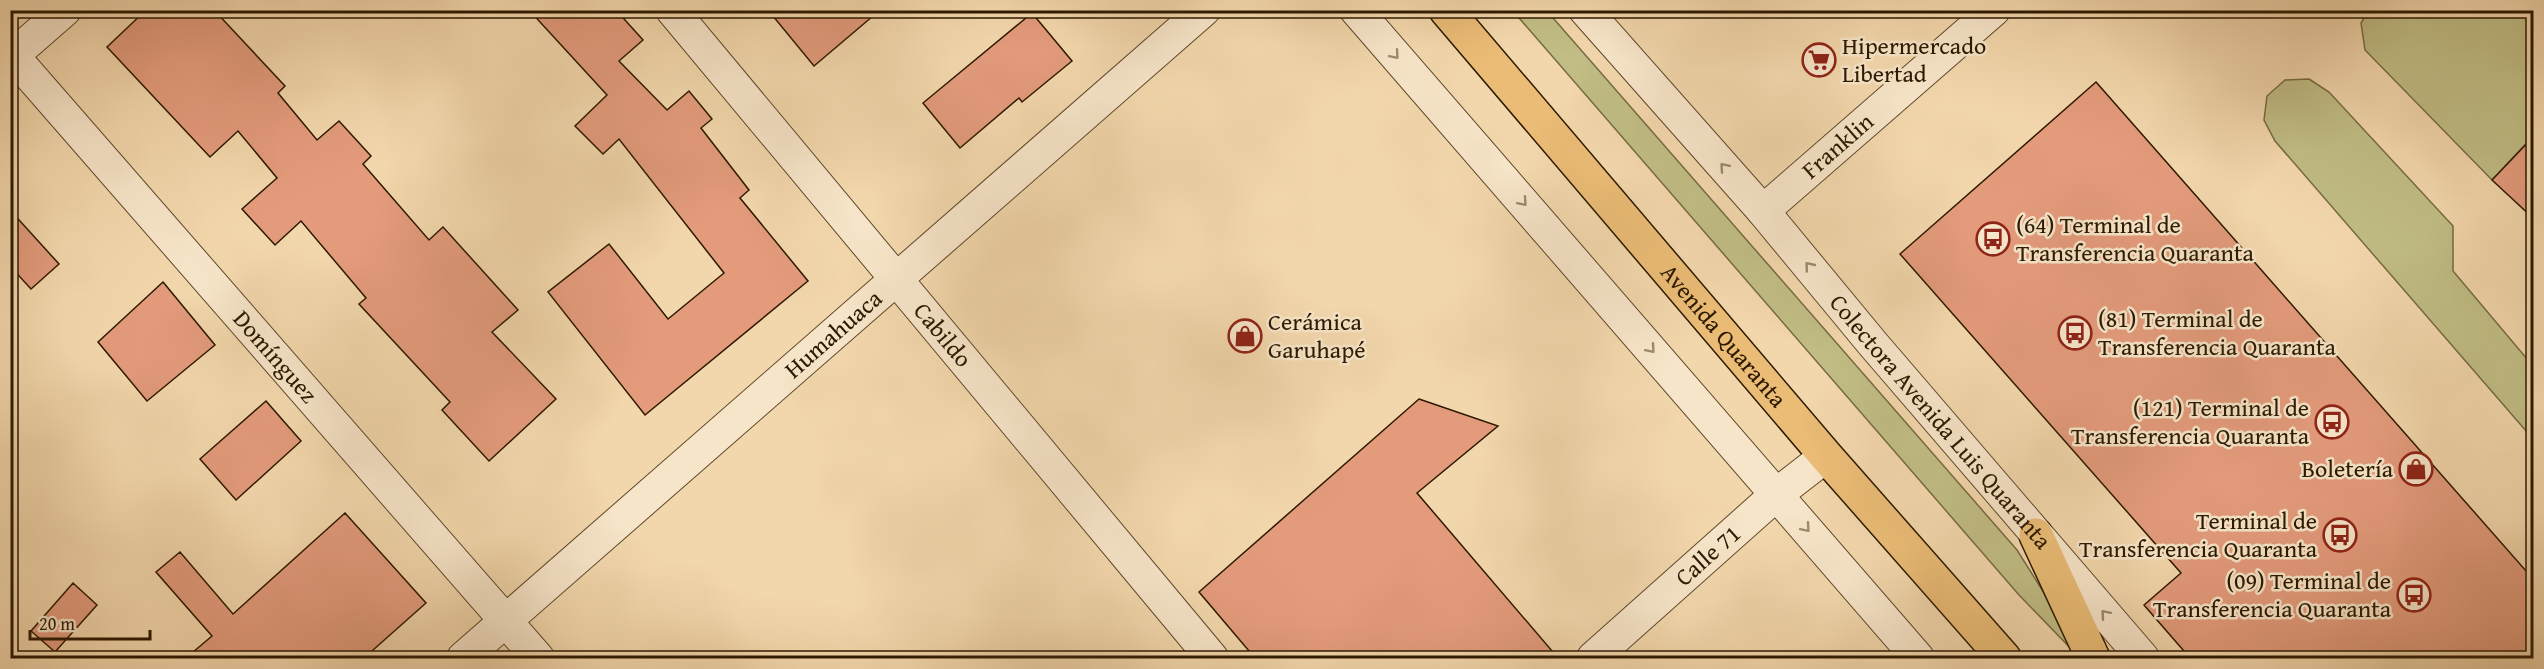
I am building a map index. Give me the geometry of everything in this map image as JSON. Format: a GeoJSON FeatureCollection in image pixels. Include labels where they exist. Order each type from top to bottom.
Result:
{"type":"FeatureCollection","features":[{"type":"Feature","properties":{"kind":"highway","name":"Avenida Quaranta"},"geometry":{"type":"LineString","coordinates":[[1446,10],[1826,456],[2004,658]]}},
{"type":"Feature","properties":{"kind":"highway"},"geometry":{"type":"LineString","coordinates":[[2036,535],[2093,658]]}},
{"type":"Feature","properties":{"kind":"street"},"geometry":{"type":"LineString","coordinates":[[12,57],[64,10]]}},
{"type":"Feature","properties":{"kind":"street","name":"Cabildo"},"geometry":{"type":"LineString","coordinates":[[672,10],[1212,658]]}},
{"type":"Feature","properties":{"kind":"street","name":"Humahuaca"},"geometry":{"type":"LineString","coordinates":[[463,658],[1204,10]]}},
{"type":"Feature","properties":{"kind":"street"},"geometry":{"type":"LineString","coordinates":[[1356,10],[1918,658]]}},
{"type":"Feature","properties":{"kind":"street","name":"Colectora Avenida Luis Quaranta"},"geometry":{"type":"LineString","coordinates":[[1585,10],[1763,211],[1873,344],[2143,658]]}},
{"type":"Feature","properties":{"kind":"street","name":"Franklin"},"geometry":{"type":"LineString","coordinates":[[1763,211],[1994,10]]}},
{"type":"Feature","properties":{"kind":"street","name":"Domínguez"},"geometry":{"type":"LineString","coordinates":[[12,57],[538,658]]}},
{"type":"Feature","properties":{"kind":"street","name":"Calle 71"},"geometry":{"type":"LineString","coordinates":[[1593,658],[1777,494],[1826,456]]}},
{"type":"Feature","properties":{"kind":"shaded area"},"geometry":{"type":"Polygon","coordinates":[[[1513,11],[1547,11],[2017,550],[2085,658],[2080,658],[2019,595],[1513,11]]]}},
{"type":"Feature","properties":{"kind":"shaded area"},"geometry":{"type":"Polygon","coordinates":[[[2368,11],[2533,11],[2533,136],[2492,180],[2365,50],[2361,23],[2368,11]]]}},
{"type":"Feature","properties":{"kind":"shaded area"},"geometry":{"type":"Polygon","coordinates":[[[2309,79],[2329,92],[2453,226],[2453,271],[2533,366],[2533,439],[2275,141],[2264,120],[2267,96],[2285,80],[2309,79]]]}},
{"type":"Feature","properties":{"kind":"building"},"geometry":{"type":"Polygon","coordinates":[[[146,10],[214,10],[285,86],[278,93],[317,140],[339,121],[371,156],[363,164],[429,240],[443,227],[518,310],[492,332],[556,399],[489,461],[442,410],[450,402],[359,304],[366,298],[301,221],[275,245],[242,209],[277,178],[238,131],[210,157],[107,47],[146,10]]]}},
{"type":"Feature","properties":{"kind":"building"},"geometry":{"type":"Polygon","coordinates":[[[529,10],[616,10],[643,40],[619,61],[667,110],[689,91],[712,119],[701,128],[749,190],[740,198],[808,281],[645,415],[548,292],[609,244],[668,319],[724,273],[619,139],[603,154],[575,126],[607,95],[529,10]]]}},
{"type":"Feature","properties":{"kind":"building"},"geometry":{"type":"Polygon","coordinates":[[[768,10],[880,10],[814,66],[768,10]]]}},
{"type":"Feature","properties":{"kind":"building"},"geometry":{"type":"Polygon","coordinates":[[[1032,13],[1072,61],[1022,102],[1019,98],[960,148],[923,103],[1032,13]]]}},
{"type":"Feature","properties":{"kind":"building"},"geometry":{"type":"Polygon","coordinates":[[[2096,82],[2534,580],[2534,658],[2190,658],[2144,605],[2181,573],[1900,254],[2096,82]]]}},
{"type":"Feature","properties":{"kind":"building"},"geometry":{"type":"Polygon","coordinates":[[[2534,136],[2534,219],[2492,180],[2534,136]]]}},
{"type":"Feature","properties":{"kind":"building"},"geometry":{"type":"Polygon","coordinates":[[[10,210],[59,264],[31,289],[10,266],[10,210]]]}},
{"type":"Feature","properties":{"kind":"building"},"geometry":{"type":"Polygon","coordinates":[[[163,282],[215,345],[147,401],[98,342],[163,282]]]}},
{"type":"Feature","properties":{"kind":"building"},"geometry":{"type":"Polygon","coordinates":[[[1419,399],[1498,426],[1417,493],[1558,658],[1255,658],[1199,592],[1419,399]]]}},
{"type":"Feature","properties":{"kind":"building"},"geometry":{"type":"Polygon","coordinates":[[[266,401],[301,441],[236,500],[200,459],[266,401]]]}},
{"type":"Feature","properties":{"kind":"building"},"geometry":{"type":"Polygon","coordinates":[[[345,513],[426,603],[364,658],[186,658],[212,636],[156,572],[180,552],[233,614],[345,513]]]}},
{"type":"Feature","properties":{"kind":"building"},"geometry":{"type":"Polygon","coordinates":[[[73,583],[97,605],[55,652],[31,631],[73,583]]]}},
{"type":"Feature","properties":{"kind":"place","name":"Hipermercado Libertad"},"geometry":{"type":"Point","coordinates":[1819,60]}},
{"type":"Feature","properties":{"kind":"place","name":"(64) Terminal de Transferencia Quaranta"},"geometry":{"type":"Point","coordinates":[1993,239]}},
{"type":"Feature","properties":{"kind":"place","name":"(81) Terminal de Transferencia Quaranta"},"geometry":{"type":"Point","coordinates":[2075,333]}},
{"type":"Feature","properties":{"kind":"place","name":"Cerámica Garuhapé"},"geometry":{"type":"Point","coordinates":[1245,336]}},
{"type":"Feature","properties":{"kind":"place","name":"(121) Terminal de Transferencia Quaranta"},"geometry":{"type":"Point","coordinates":[2332,422]}},
{"type":"Feature","properties":{"kind":"place","name":"Boletería"},"geometry":{"type":"Point","coordinates":[2416,469]}},
{"type":"Feature","properties":{"kind":"place","name":"Terminal de Transferencia Quaranta"},"geometry":{"type":"Point","coordinates":[2340,535]}},
{"type":"Feature","properties":{"kind":"place","name":"(09) Terminal de Transferencia Quaranta"},"geometry":{"type":"Point","coordinates":[2414,595]}}]}
